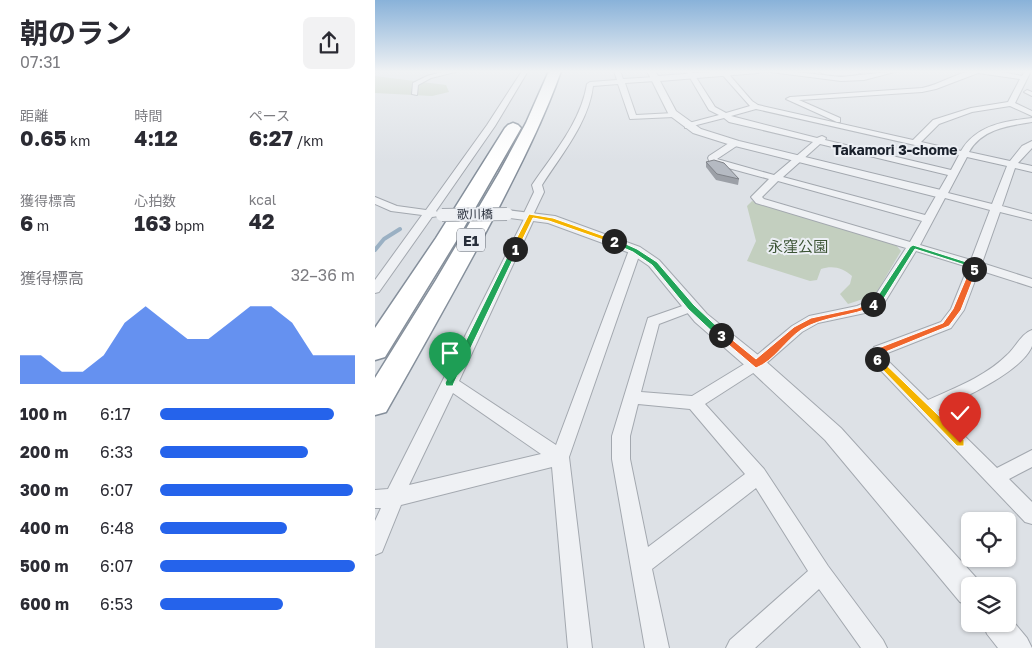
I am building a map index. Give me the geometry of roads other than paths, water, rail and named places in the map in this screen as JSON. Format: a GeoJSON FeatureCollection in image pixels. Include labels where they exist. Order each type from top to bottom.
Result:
{"type":"FeatureCollection","features":[{"type":"Feature","properties":{"kind":"highway","name":"E1"},"geometry":{"type":"LineString","coordinates":[[375,350],[442,246],[488,170],[526,101]]}},
{"type":"Feature","properties":{"kind":"highway","name":"E1"},"geometry":{"type":"LineString","coordinates":[[375,403],[421,328],[510,170],[541,101]]}},
{"type":"Feature","properties":{"kind":"street"},"geometry":{"type":"LineString","coordinates":[[375,289],[491,126],[506,101]]}},
{"type":"Feature","properties":{"kind":"street"},"geometry":{"type":"LineString","coordinates":[[375,545],[394,498],[530,215],[539,192],[537,185],[541,176],[585,108],[586,101]]}},
{"type":"Feature","properties":{"kind":"street"},"geometry":{"type":"LineString","coordinates":[[627,101],[633,117],[674,115]]}},
{"type":"Feature","properties":{"kind":"street"},"geometry":{"type":"LineString","coordinates":[[667,101],[674,115],[688,126],[735,143],[1032,217]]}},
{"type":"Feature","properties":{"kind":"street"},"geometry":{"type":"LineString","coordinates":[[708,101],[712,108],[724,116],[756,126],[953,173]]}},
{"type":"Feature","properties":{"kind":"street"},"geometry":{"type":"LineString","coordinates":[[747,101],[756,107],[1032,169]]}},
{"type":"Feature","properties":{"kind":"street"},"geometry":{"type":"LineString","coordinates":[[795,101],[849,125],[854,130]]}},
{"type":"Feature","properties":{"kind":"street"},"geometry":{"type":"LineString","coordinates":[[915,143],[937,122],[971,110],[1011,104],[1032,114]]}},
{"type":"Feature","properties":{"kind":"street"},"geometry":{"type":"LineString","coordinates":[[688,126],[756,107]]}},
{"type":"Feature","properties":{"kind":"street"},"geometry":{"type":"LineString","coordinates":[[632,397],[694,403],[756,364],[797,329],[814,320],[860,310],[878,302],[913,247],[971,141],[980,134],[1005,124],[1032,120]]}},
{"type":"Feature","properties":{"kind":"street"},"geometry":{"type":"LineString","coordinates":[[836,126],[756,197],[759,200],[1032,283]]}},
{"type":"Feature","properties":{"kind":"street"},"geometry":{"type":"LineString","coordinates":[[735,143],[712,158],[713,161],[928,219]]}},
{"type":"Feature","properties":{"kind":"street"},"geometry":{"type":"LineString","coordinates":[[1032,144],[1025,148],[1012,165],[957,310],[946,324],[879,351],[877,358],[1032,515]]}},
{"type":"Feature","properties":{"kind":"street"},"geometry":{"type":"LineString","coordinates":[[375,200],[395,209],[442,215]]}},
{"type":"Feature","properties":{"kind":"street","name":"歌川橋"},"geometry":{"type":"LineString","coordinates":[[442,215],[507,214],[530,215],[550,219],[635,250],[654,263],[701,318],[756,364],[833,434],[961,582]]}},
{"type":"Feature","properties":{"kind":"street"},"geometry":{"type":"LineString","coordinates":[[580,648],[560,457],[635,250]]}},
{"type":"Feature","properties":{"kind":"street"},"geometry":{"type":"LineString","coordinates":[[657,648],[621,459],[621,436],[653,321],[691,307]]}},
{"type":"Feature","properties":{"kind":"street"},"geometry":{"type":"LineString","coordinates":[[926,408],[999,373],[1016,358],[1032,335]]}},
{"type":"Feature","properties":{"kind":"street"},"geometry":{"type":"LineString","coordinates":[[450,383],[560,457]]}},
{"type":"Feature","properties":{"kind":"street"},"geometry":{"type":"LineString","coordinates":[[694,403],[758,475],[821,574],[875,648]]}},
{"type":"Feature","properties":{"kind":"street"},"geometry":{"type":"LineString","coordinates":[[375,499],[394,498],[560,457]]}},
{"type":"Feature","properties":{"kind":"street"},"geometry":{"type":"LineString","coordinates":[[995,478],[1032,458]]}},
{"type":"Feature","properties":{"kind":"street"},"geometry":{"type":"LineString","coordinates":[[641,565],[758,475]]}},
{"type":"Feature","properties":{"kind":"street"},"geometry":{"type":"LineString","coordinates":[[737,648],[821,574]]}},
{"type":"Feature","properties":{"kind":"street"},"geometry":{"type":"LineString","coordinates":[[1004,632],[1017,648]]}},
{"type":"Feature","properties":{"kind":"waterway"},"geometry":{"type":"LineString","coordinates":[[375,250],[384,239],[400,229]]}},
{"type":"Feature","properties":{"kind":"district","name":"Takamori 3-chome"},"geometry":{"type":"Point","coordinates":[895,149]}},
{"type":"Feature","properties":{"kind":"park label","name":"永窪公園"},"geometry":{"type":"Point","coordinates":[798,246]}}]}
